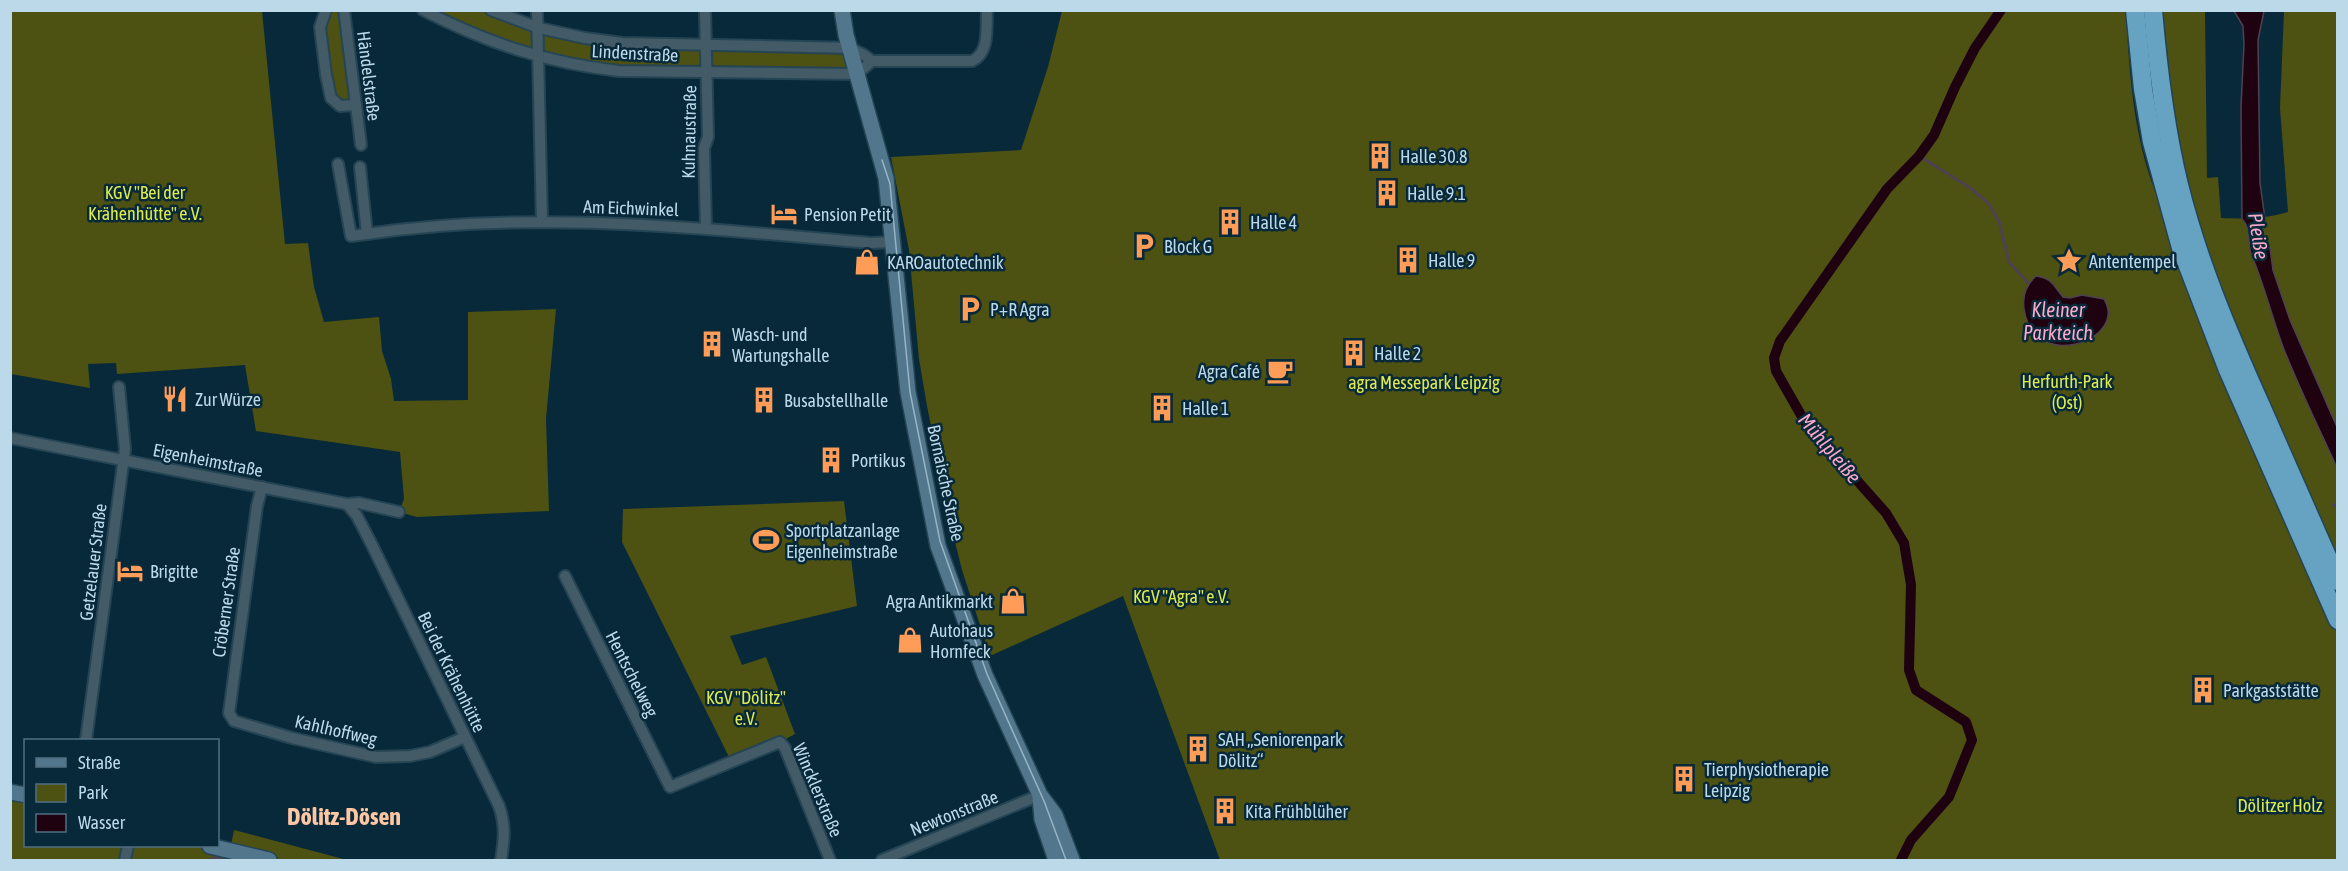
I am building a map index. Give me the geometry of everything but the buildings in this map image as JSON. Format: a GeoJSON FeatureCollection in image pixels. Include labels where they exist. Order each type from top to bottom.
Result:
{"type":"FeatureCollection","features":[{"type":"Feature","properties":{"kind":"highway"},"geometry":{"type":"LineString","coordinates":[[2134,10],[2152,142],[2196,244],[2220,310],[2337,581]]}},
{"type":"Feature","properties":{"kind":"highway"},"geometry":{"type":"LineString","coordinates":[[2153,10],[2171,186],[2181,248],[2205,316],[2337,620]]}},
{"type":"Feature","properties":{"kind":"main road","name":"Bornaische Straße"},"geometry":{"type":"LineString","coordinates":[[842,10],[887,185],[906,383],[938,546],[985,675],[1040,795],[1055,814],[1072,861]]}},
{"type":"Feature","properties":{"kind":"main road","name":"Bornaische Straße"},"geometry":{"type":"LineString","coordinates":[[1040,795],[1042,819],[1056,861]]}},
{"type":"Feature","properties":{"kind":"main road"},"geometry":{"type":"LineString","coordinates":[[214,847],[269,861]]}},
{"type":"Feature","properties":{"kind":"street"},"geometry":{"type":"LineString","coordinates":[[326,10],[320,27],[330,98],[340,106],[356,105]]}},
{"type":"Feature","properties":{"kind":"street","name":"Händelstraße"},"geometry":{"type":"LineString","coordinates":[[344,10],[361,145]]}},
{"type":"Feature","properties":{"kind":"street","name":"Lindenstraße"},"geometry":{"type":"LineString","coordinates":[[423,10],[489,41],[539,58],[584,67],[619,71],[857,74]]}},
{"type":"Feature","properties":{"kind":"street","name":"Lindenstraße"},"geometry":{"type":"LineString","coordinates":[[491,10],[539,28],[622,43],[850,48]]}},
{"type":"Feature","properties":{"kind":"street"},"geometry":{"type":"LineString","coordinates":[[537,10],[542,222]]}},
{"type":"Feature","properties":{"kind":"street","name":"Kuhnaustraße"},"geometry":{"type":"LineString","coordinates":[[705,10],[708,137],[704,148],[706,228]]}},
{"type":"Feature","properties":{"kind":"street"},"geometry":{"type":"LineString","coordinates":[[850,48],[872,61],[972,61],[976,59],[984,46],[987,10]]}},
{"type":"Feature","properties":{"kind":"street"},"geometry":{"type":"LineString","coordinates":[[857,74],[872,61]]}},
{"type":"Feature","properties":{"kind":"street"},"geometry":{"type":"LineString","coordinates":[[338,164],[351,236],[367,234],[360,167]]}},
{"type":"Feature","properties":{"kind":"street","name":"Am Eichwinkel"},"geometry":{"type":"LineString","coordinates":[[367,234],[479,224],[635,223],[871,243],[893,242]]}},
{"type":"Feature","properties":{"kind":"street","name":"Getzelauer Straße"},"geometry":{"type":"LineString","coordinates":[[87,739],[125,449],[119,387]]}},
{"type":"Feature","properties":{"kind":"street","name":"Eigenheimstraße"},"geometry":{"type":"LineString","coordinates":[[10,438],[347,504],[359,503],[399,512]]}},
{"type":"Feature","properties":{"kind":"street","name":"Cröberner Straße"},"geometry":{"type":"LineString","coordinates":[[234,721],[229,713],[234,668],[255,516],[262,487]]}},
{"type":"Feature","properties":{"kind":"street","name":"Bei der Krähenhütte"},"geometry":{"type":"LineString","coordinates":[[347,504],[357,516],[503,816],[505,834],[501,861]]}},
{"type":"Feature","properties":{"kind":"street","name":"Hentschelweg"},"geometry":{"type":"LineString","coordinates":[[564,576],[670,787]]}},
{"type":"Feature","properties":{"kind":"street","name":"Kahlhoffweg"},"geometry":{"type":"LineString","coordinates":[[234,721],[292,738],[376,757],[410,756],[430,752],[465,737]]}},
{"type":"Feature","properties":{"kind":"street","name":"Wincklerstraße"},"geometry":{"type":"LineString","coordinates":[[670,787],[780,742],[785,748],[830,861]]}},
{"type":"Feature","properties":{"kind":"street","name":"Newtonstraße"},"geometry":{"type":"LineString","coordinates":[[882,861],[1040,795]]}},
{"type":"Feature","properties":{"kind":"green space","name":"agra Messepark Leipzig"},"geometry":{"type":"Polygon","coordinates":[[[2126,10],[2133,102],[2142,147],[2155,191],[2188,181],[2174,119],[2163,11],[2205,10],[2207,178],[2218,177],[2221,218],[2263,217],[2288,212],[2280,108],[2284,11],[2337,11],[2337,860],[1220,860],[1123,596],[990,656],[962,570],[927,406],[919,359],[909,250],[891,157],[1021,150],[1048,67],[1062,11],[2126,10]]]}},
{"type":"Feature","properties":{"kind":"green space","name":"KGV \"Bei der Krähenhütte\" e.V."},"geometry":{"type":"Polygon","coordinates":[[[10,11],[262,11],[285,244],[308,243],[314,287],[324,322],[379,317],[382,351],[391,379],[394,401],[468,400],[468,312],[556,309],[546,419],[549,511],[417,517],[399,512],[404,499],[400,452],[256,431],[245,365],[117,374],[116,363],[88,364],[90,388],[11,374],[10,11]]]}},
{"type":"Feature","properties":{"kind":"green space"},"geometry":{"type":"Polygon","coordinates":[[[326,11],[344,11],[356,105],[331,98],[323,16],[326,11]]]}},
{"type":"Feature","properties":{"kind":"green space"},"geometry":{"type":"Polygon","coordinates":[[[423,11],[491,11],[584,38],[850,48],[857,74],[619,71],[539,58],[423,11]]]}},
{"type":"Feature","properties":{"kind":"green space","name":"KGV \"Dölitz\" e.V."},"geometry":{"type":"Polygon","coordinates":[[[844,501],[857,606],[730,636],[742,665],[766,657],[795,734],[731,761],[622,542],[623,509],[844,501]]]}},
{"type":"Feature","properties":{"kind":"green space"},"geometry":{"type":"Polygon","coordinates":[[[10,792],[24,795],[24,847],[215,847],[230,850],[234,830],[347,860],[11,860],[10,792]]]}},
{"type":"Feature","properties":{"kind":"water","name":"Pleiße"},"geometry":{"type":"Polygon","coordinates":[[[2234,11],[2264,11],[2258,40],[2260,183],[2265,219],[2262,230],[2264,240],[2270,248],[2273,270],[2290,320],[2337,427],[2337,468],[2283,347],[2250,251],[2247,228],[2242,219],[2241,107],[2244,44],[2243,26],[2234,11]]]}},
{"type":"Feature","properties":{"kind":"water","name":"Kleiner Parkteich"},"geometry":{"type":"Polygon","coordinates":[[[2036,276],[2049,280],[2063,297],[2082,295],[2104,299],[2108,314],[2103,327],[2092,337],[2077,344],[2060,345],[2044,341],[2031,329],[2024,309],[2026,291],[2036,276]]]}},
{"type":"Feature","properties":{"kind":"waterway","name":"Mühlpleiße"},"geometry":{"type":"LineString","coordinates":[[1901,860],[1911,840],[1949,797],[1972,740],[1966,722],[1916,690],[1909,670],[1911,585],[1904,543],[1886,513],[1805,422],[1776,371],[1774,358],[1780,341],[1887,189],[1919,156],[1934,135],[1975,48],[2001,10]]}},
{"type":"Feature","properties":{"kind":"waterway"},"geometry":{"type":"LineString","coordinates":[[1919,156],[1969,187],[1988,203],[1999,221],[2009,262],[2028,283]]}},
{"type":"Feature","properties":{"kind":"waterway"},"geometry":{"type":"LineString","coordinates":[[2333,505],[2338,506]]}},
{"type":"Feature","properties":{"kind":"waterway"},"geometry":{"type":"LineString","coordinates":[[209,860],[218,857],[234,860]]}},
{"type":"Feature","properties":{"kind":"tram line"},"geometry":{"type":"LineString","coordinates":[[882,160],[890,184],[910,392],[940,541],[987,674],[1044,801],[1066,860]]}},
{"type":"Feature","properties":{"kind":"place","name":"Halle 30.8"},"geometry":{"type":"Point","coordinates":[1380,156]}},
{"type":"Feature","properties":{"kind":"place","name":"Halle 9.1"},"geometry":{"type":"Point","coordinates":[1387,193]}},
{"type":"Feature","properties":{"kind":"place","name":"Pension Petit"},"geometry":{"type":"Point","coordinates":[784,214]}},
{"type":"Feature","properties":{"kind":"place","name":"Halle 4"},"geometry":{"type":"Point","coordinates":[1230,222]}},
{"type":"Feature","properties":{"kind":"place","name":"Block G"},"geometry":{"type":"Point","coordinates":[1144,246]}},
{"type":"Feature","properties":{"kind":"place","name":"Halle 9"},"geometry":{"type":"Point","coordinates":[1408,260]}},
{"type":"Feature","properties":{"kind":"place","name":"Antentempel"},"geometry":{"type":"Point","coordinates":[2069,261]}},
{"type":"Feature","properties":{"kind":"place","name":"KAROautotechnik"},"geometry":{"type":"Point","coordinates":[867,262]}},
{"type":"Feature","properties":{"kind":"place","name":"P+R Agra"},"geometry":{"type":"Point","coordinates":[970,309]}},
{"type":"Feature","properties":{"kind":"place","name":"Wasch- und Wartungshalle"},"geometry":{"type":"Point","coordinates":[712,344]}},
{"type":"Feature","properties":{"kind":"place","name":"Halle 2"},"geometry":{"type":"Point","coordinates":[1354,353]}},
{"type":"Feature","properties":{"kind":"place","name":"Agra Café"},"geometry":{"type":"Point","coordinates":[1280,371]}},
{"type":"Feature","properties":{"kind":"place","name":"Zur Würze"},"geometry":{"type":"Point","coordinates":[175,399]}},
{"type":"Feature","properties":{"kind":"place","name":"Busabstellhalle"},"geometry":{"type":"Point","coordinates":[764,400]}},
{"type":"Feature","properties":{"kind":"place","name":"Halle 1"},"geometry":{"type":"Point","coordinates":[1162,408]}},
{"type":"Feature","properties":{"kind":"place","name":"Portikus"},"geometry":{"type":"Point","coordinates":[831,460]}},
{"type":"Feature","properties":{"kind":"place","name":"Sportplatzanlage Eigenheimstraße"},"geometry":{"type":"Point","coordinates":[766,540]}},
{"type":"Feature","properties":{"kind":"place","name":"Brigitte"},"geometry":{"type":"Point","coordinates":[130,571]}},
{"type":"Feature","properties":{"kind":"place","name":"Agra Antikmarkt"},"geometry":{"type":"Point","coordinates":[1013,601]}},
{"type":"Feature","properties":{"kind":"place","name":"Autohaus Hornfeck"},"geometry":{"type":"Point","coordinates":[910,640]}},
{"type":"Feature","properties":{"kind":"place","name":"Parkgaststätte"},"geometry":{"type":"Point","coordinates":[2203,690]}},
{"type":"Feature","properties":{"kind":"place","name":"SAH „Seniorenpark Dölitz“"},"geometry":{"type":"Point","coordinates":[1198,749]}},
{"type":"Feature","properties":{"kind":"place","name":"Tierphysiotherapie Leipzig"},"geometry":{"type":"Point","coordinates":[1684,779]}},
{"type":"Feature","properties":{"kind":"place","name":"Kita Frühblüher"},"geometry":{"type":"Point","coordinates":[1225,811]}},
{"type":"Feature","properties":{"kind":"district","name":"Dölitz-Dösen"},"geometry":{"type":"Point","coordinates":[344,816]}},
{"type":"Feature","properties":{"kind":"park label","name":"Herfurth-Park (Ost)"},"geometry":{"type":"Point","coordinates":[2067,391]}},
{"type":"Feature","properties":{"kind":"park label","name":"KGV \"Agra\" e.V."},"geometry":{"type":"Point","coordinates":[1181,596]}},
{"type":"Feature","properties":{"kind":"park label","name":"Dölitzer Holz"},"geometry":{"type":"Point","coordinates":[2280,805]}}]}
